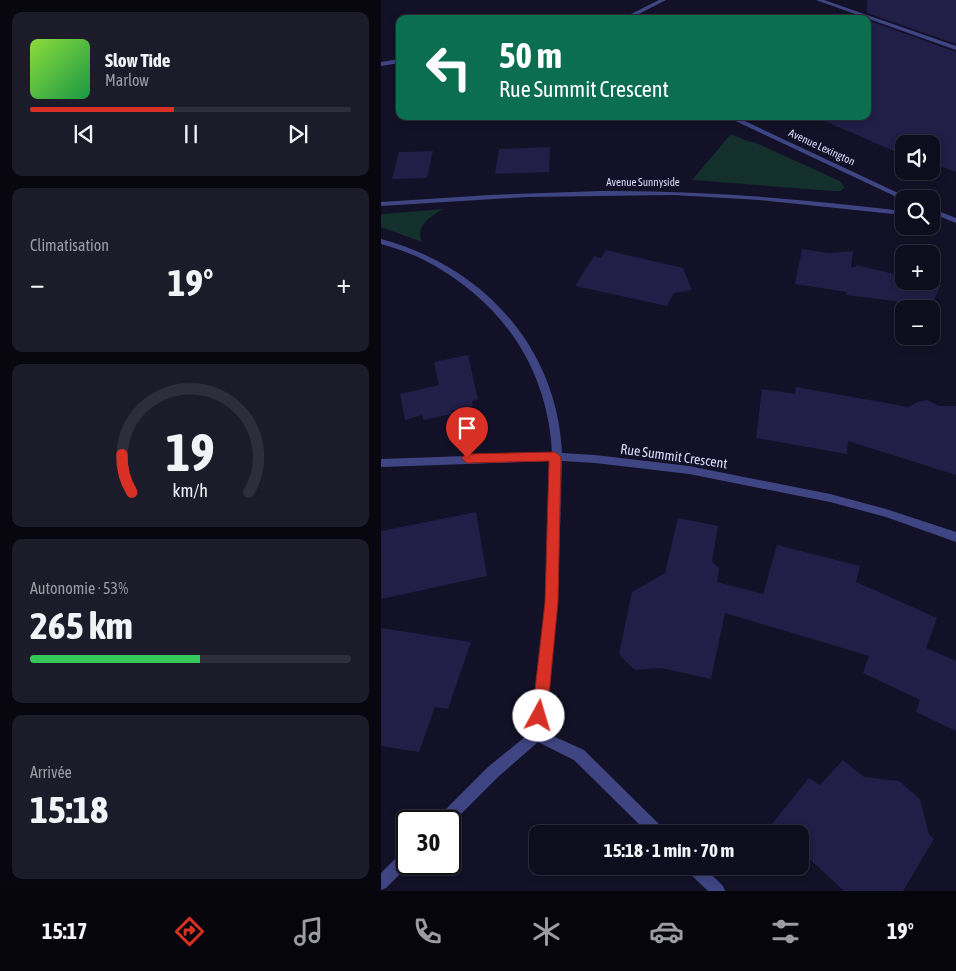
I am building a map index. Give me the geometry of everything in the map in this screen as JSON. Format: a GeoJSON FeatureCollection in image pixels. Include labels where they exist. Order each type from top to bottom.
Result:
{"type":"FeatureCollection","features":[{"type":"Feature","properties":{"kind":"street"},"geometry":{"type":"LineString","coordinates":[[632,15],[663,0]]}},
{"type":"Feature","properties":{"kind":"street"},"geometry":{"type":"LineString","coordinates":[[819,0],[862,15]]}},
{"type":"Feature","properties":{"kind":"street"},"geometry":{"type":"LineString","coordinates":[[871,18],[956,48]]}},
{"type":"Feature","properties":{"kind":"street"},"geometry":{"type":"LineString","coordinates":[[381,64],[396,62]]}},
{"type":"Feature","properties":{"kind":"street","name":"Avenue Lexington"},"geometry":{"type":"LineString","coordinates":[[737,120],[895,193]]}},
{"type":"Feature","properties":{"kind":"street","name":"Avenue Sunnyside"},"geometry":{"type":"LineString","coordinates":[[381,204],[530,194],[671,193],[795,201],[895,212]]}},
{"type":"Feature","properties":{"kind":"street"},"geometry":{"type":"LineString","coordinates":[[940,214],[953,219]]}},
{"type":"Feature","properties":{"kind":"street"},"geometry":{"type":"LineString","coordinates":[[940,217],[953,219]]}},
{"type":"Feature","properties":{"kind":"street"},"geometry":{"type":"LineString","coordinates":[[381,241],[426,257],[456,274],[482,293],[505,316],[523,340],[545,388],[555,430],[552,602],[537,735],[493,772],[455,810]]}},
{"type":"Feature","properties":{"kind":"street","name":"Rue Summit Crescent"},"geometry":{"type":"LineString","coordinates":[[381,463],[555,457],[614,461],[749,481],[830,498],[877,510],[956,538]]}},
{"type":"Feature","properties":{"kind":"street"},"geometry":{"type":"LineString","coordinates":[[537,735],[579,755],[650,825]]}},
{"type":"Feature","properties":{"kind":"street"},"geometry":{"type":"LineString","coordinates":[[381,884],[396,869]]}},
{"type":"Feature","properties":{"kind":"street"},"geometry":{"type":"LineString","coordinates":[[701,875],[717,891]]}},
{"type":"Feature","properties":{"kind":"green space"},"geometry":{"type":"Polygon","coordinates":[[[731,134],[756,143],[840,181],[845,188],[840,191],[833,191],[692,180],[731,134]]]}},
{"type":"Feature","properties":{"kind":"green space"},"geometry":{"type":"Polygon","coordinates":[[[443,209],[425,222],[420,236],[422,242],[381,227],[381,214],[443,209]]]}},
{"type":"Feature","properties":{"kind":"building"},"geometry":{"type":"Polygon","coordinates":[[[867,0],[956,0],[956,44],[867,13],[867,0]]]}},
{"type":"Feature","properties":{"kind":"building"},"geometry":{"type":"Polygon","coordinates":[[[871,21],[956,52],[956,172],[940,166],[940,135],[895,135],[895,152],[822,120],[871,120],[871,21]]]}},
{"type":"Feature","properties":{"kind":"building"},"geometry":{"type":"Polygon","coordinates":[[[550,147],[549,172],[495,174],[499,149],[550,147]]]}},
{"type":"Feature","properties":{"kind":"building"},"geometry":{"type":"Polygon","coordinates":[[[433,151],[427,178],[392,179],[399,152],[433,151]]]}},
{"type":"Feature","properties":{"kind":"building"},"geometry":{"type":"Polygon","coordinates":[[[802,249],[829,253],[853,251],[851,267],[856,267],[856,265],[895,274],[895,290],[939,290],[934,300],[895,301],[846,295],[847,292],[795,284],[802,249]]]}},
{"type":"Feature","properties":{"kind":"building"},"geometry":{"type":"Polygon","coordinates":[[[606,250],[683,268],[692,290],[674,293],[667,306],[575,286],[594,256],[601,258],[606,250]]]}},
{"type":"Feature","properties":{"kind":"building"},"geometry":{"type":"Polygon","coordinates":[[[468,355],[478,399],[472,401],[473,406],[451,411],[452,414],[423,420],[422,415],[405,420],[400,394],[439,385],[434,362],[468,355]]]}},
{"type":"Feature","properties":{"kind":"building"},"geometry":{"type":"Polygon","coordinates":[[[796,387],[909,407],[915,403],[927,400],[939,406],[956,406],[956,475],[848,441],[847,454],[756,438],[762,389],[795,394],[796,387]]]}},
{"type":"Feature","properties":{"kind":"building"},"geometry":{"type":"Polygon","coordinates":[[[476,512],[487,576],[381,599],[381,531],[476,512]]]}},
{"type":"Feature","properties":{"kind":"building"},"geometry":{"type":"Polygon","coordinates":[[[678,518],[718,526],[712,562],[719,568],[717,582],[763,594],[777,545],[860,566],[856,582],[937,618],[926,648],[956,661],[956,731],[916,712],[920,700],[863,673],[869,656],[725,613],[711,679],[661,668],[635,670],[619,654],[632,592],[665,573],[678,518]]]}},
{"type":"Feature","properties":{"kind":"building"},"geometry":{"type":"Polygon","coordinates":[[[381,628],[471,642],[448,709],[435,707],[419,752],[381,746],[381,628]]]}},
{"type":"Feature","properties":{"kind":"building"},"geometry":{"type":"Polygon","coordinates":[[[843,760],[864,777],[899,781],[920,799],[929,834],[934,839],[903,891],[844,891],[809,858],[809,825],[771,825],[809,778],[820,785],[843,760]]]}},
{"type":"Feature","properties":{"kind":"route"},"geometry":{"type":"LineString","coordinates":[[467,458],[555,457],[552,602],[539,716]]}}]}
